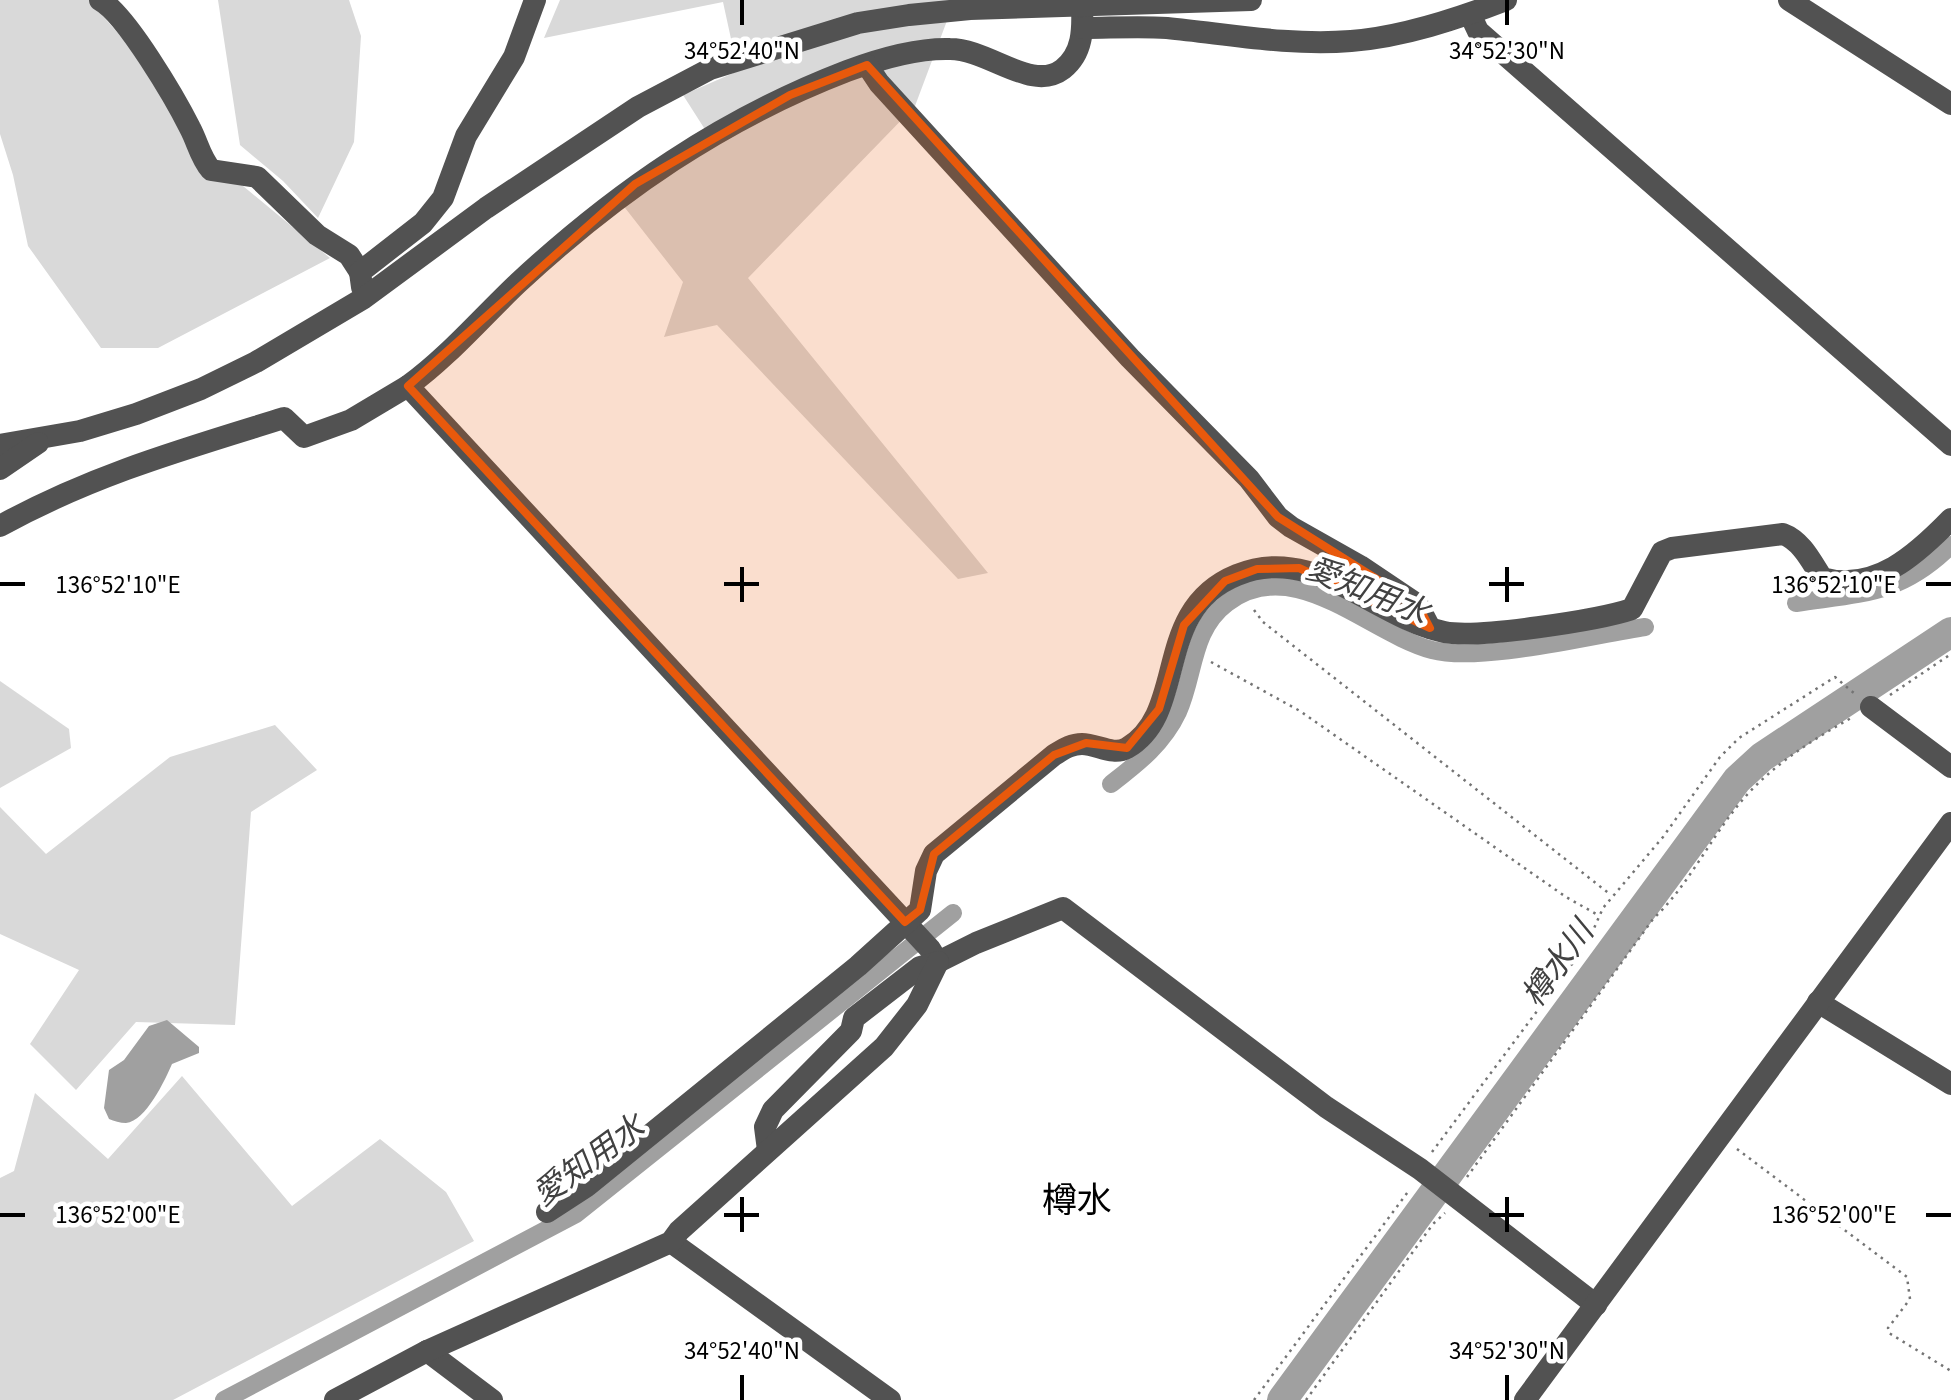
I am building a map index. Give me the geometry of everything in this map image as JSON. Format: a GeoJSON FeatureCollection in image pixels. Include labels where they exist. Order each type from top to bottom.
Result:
{"type":"FeatureCollection","features":[{"type":"Feature","properties":{"kind":"street"},"geometry":{"type":"LineString","coordinates":[[100,0],[134,38],[211,170],[257,177],[317,235],[348,255],[360,272],[364,298]]}},
{"type":"Feature","properties":{"kind":"street"},"geometry":{"type":"LineString","coordinates":[[360,272],[424,222],[443,198],[466,136],[514,57],[535,0]]}},
{"type":"Feature","properties":{"kind":"street"},"geometry":{"type":"LineString","coordinates":[[1082,17],[1250,0]]}},
{"type":"Feature","properties":{"kind":"street"},"geometry":{"type":"LineString","coordinates":[[0,445],[49,437],[136,414],[256,362],[364,298],[486,208],[622,118],[710,69],[858,23],[970,8],[1278,40],[1347,41],[1378,38],[1470,14],[1506,0]]}},
{"type":"Feature","properties":{"kind":"street"},"geometry":{"type":"LineString","coordinates":[[1789,0],[1951,104]]}},
{"type":"Feature","properties":{"kind":"street"},"geometry":{"type":"LineString","coordinates":[[1470,14],[1478,31],[1569,113],[1951,445]]}},
{"type":"Feature","properties":{"kind":"street"},"geometry":{"type":"LineString","coordinates":[[0,526],[103,475],[284,418],[304,437],[350,420],[443,360],[518,283],[670,159],[790,96],[897,56],[952,48],[971,51],[1026,76],[1044,78],[1056,74],[1071,62],[1079,46],[1082,17]]}},
{"type":"Feature","properties":{"kind":"street"},"geometry":{"type":"LineString","coordinates":[[867,65],[1040,262],[1249,478],[1278,517],[1418,605],[1430,628]]}},
{"type":"Feature","properties":{"kind":"street"},"geometry":{"type":"LineString","coordinates":[[408,386],[934,956]]}},
{"type":"Feature","properties":{"kind":"street"},"geometry":{"type":"LineString","coordinates":[[0,469],[49,437]]}},
{"type":"Feature","properties":{"kind":"street"},"geometry":{"type":"LineString","coordinates":[[547,1212],[586,1186],[907,924],[920,910],[926,872],[934,854],[1054,754],[1071,745],[1086,744],[1116,752],[1128,748],[1158,709],[1174,651],[1189,616],[1207,594],[1225,581],[1258,569],[1299,568],[1430,628],[1470,635],[1632,609],[1662,552],[1684,545],[1764,535],[1791,537],[1822,578],[1874,576],[1905,563],[1951,519]]}},
{"type":"Feature","properties":{"kind":"street"},"geometry":{"type":"LineString","coordinates":[[1871,707],[1951,767]]}},
{"type":"Feature","properties":{"kind":"street"},"geometry":{"type":"LineString","coordinates":[[1525,1400],[1951,823]]}},
{"type":"Feature","properties":{"kind":"street"},"geometry":{"type":"LineString","coordinates":[[768,1150],[765,1127],[773,1110],[851,1031],[854,1018],[934,956],[1063,908],[1326,1107],[1420,1169],[1596,1305]]}},
{"type":"Feature","properties":{"kind":"street"},"geometry":{"type":"LineString","coordinates":[[335,1400],[426,1352],[671,1242],[884,1047],[917,1005],[934,956]]}},
{"type":"Feature","properties":{"kind":"street"},"geometry":{"type":"LineString","coordinates":[[858,966],[882,996]]}},
{"type":"Feature","properties":{"kind":"street"},"geometry":{"type":"LineString","coordinates":[[1818,1002],[1951,1084]]}},
{"type":"Feature","properties":{"kind":"street"},"geometry":{"type":"LineString","coordinates":[[671,1242],[890,1400]]}},
{"type":"Feature","properties":{"kind":"street"},"geometry":{"type":"LineString","coordinates":[[426,1352],[492,1400]]}},
{"type":"Feature","properties":{"kind":"path"},"geometry":{"type":"LineString","coordinates":[[1254,610],[1263,622],[1612,896]]}},
{"type":"Feature","properties":{"kind":"path"},"geometry":{"type":"LineString","coordinates":[[1306,1400],[1432,1224],[1454,1204],[1453,1194],[1734,810],[1784,762],[1951,654]]}},
{"type":"Feature","properties":{"kind":"path"},"geometry":{"type":"LineString","coordinates":[[1210,662],[1300,712],[1566,897],[1600,915]]}},
{"type":"Feature","properties":{"kind":"path"},"geometry":{"type":"LineString","coordinates":[[1254,1400],[1587,944],[1612,896],[1739,738],[1834,678],[1871,707]]}},
{"type":"Feature","properties":{"kind":"path"},"geometry":{"type":"LineString","coordinates":[[1720,1136],[1907,1277],[1910,1299],[1888,1328],[1889,1333],[1951,1371]]}},
{"type":"Feature","properties":{"kind":"highlighted area"},"geometry":{"type":"Polygon","coordinates":[[[867,65],[1278,517],[1418,605],[1430,628],[1299,568],[1257,569],[1225,581],[1184,625],[1159,709],[1127,748],[1086,743],[1054,755],[934,854],[920,910],[905,922],[408,386],[635,184],[790,95],[867,65]]]}},
{"type":"Feature","properties":{"kind":"shaded area"},"geometry":{"type":"Polygon","coordinates":[[[0,0],[89,0],[150,70],[225,171],[330,258],[158,348],[101,348],[28,246],[0,134],[0,0]]]}},
{"type":"Feature","properties":{"kind":"shaded area"},"geometry":{"type":"Polygon","coordinates":[[[218,0],[349,0],[361,36],[354,142],[318,218],[283,181],[240,145],[218,0]]]}},
{"type":"Feature","properties":{"kind":"shaded area"},"geometry":{"type":"Polygon","coordinates":[[[560,0],[974,0],[954,2],[915,106],[748,278],[988,573],[958,579],[717,325],[664,337],[683,282],[622,204],[713,142],[683,95],[738,71],[723,2],[544,38],[560,0]]]}},
{"type":"Feature","properties":{"kind":"shaded area"},"geometry":{"type":"Polygon","coordinates":[[[0,681],[69,729],[71,748],[0,788],[0,681]]]}},
{"type":"Feature","properties":{"kind":"shaded area"},"geometry":{"type":"Polygon","coordinates":[[[275,725],[317,770],[251,812],[235,1025],[136,1022],[76,1090],[30,1044],[79,970],[0,934],[0,807],[46,854],[170,757],[275,725]]]}},
{"type":"Feature","properties":{"kind":"shaded area"},"geometry":{"type":"Polygon","coordinates":[[[167,1020],[199,1047],[199,1053],[172,1064],[154,1099],[133,1121],[109,1119],[104,1108],[109,1070],[124,1060],[149,1026],[167,1020]]]}},
{"type":"Feature","properties":{"kind":"shaded area"},"geometry":{"type":"Polygon","coordinates":[[[182,1076],[292,1206],[380,1139],[446,1192],[474,1241],[173,1400],[0,1400],[0,1178],[14,1171],[35,1093],[108,1159],[182,1076]]]}},
{"type":"Feature","properties":{"kind":"waterway","name":"愛知用水"},"geometry":{"type":"LineString","coordinates":[[1796,603],[1897,583],[1951,545]]}},
{"type":"Feature","properties":{"kind":"waterway","name":"愛知用水"},"geometry":{"type":"LineString","coordinates":[[1111,784],[1149,752],[1172,723],[1184,698],[1200,639],[1215,614],[1252,590],[1278,586],[1304,591],[1408,641],[1453,653],[1507,651],[1645,627]]}},
{"type":"Feature","properties":{"kind":"waterway","name":"樽水川"},"geometry":{"type":"LineString","coordinates":[[1282,1400],[1737,780],[1762,757],[1951,632]]}},
{"type":"Feature","properties":{"kind":"waterway","name":"愛知用水"},"geometry":{"type":"LineString","coordinates":[[224,1400],[576,1214],[953,913]]}},
{"type":"Feature","properties":{"kind":"district","name":"樽水"},"geometry":{"type":"Point","coordinates":[1077,1201]}}]}
